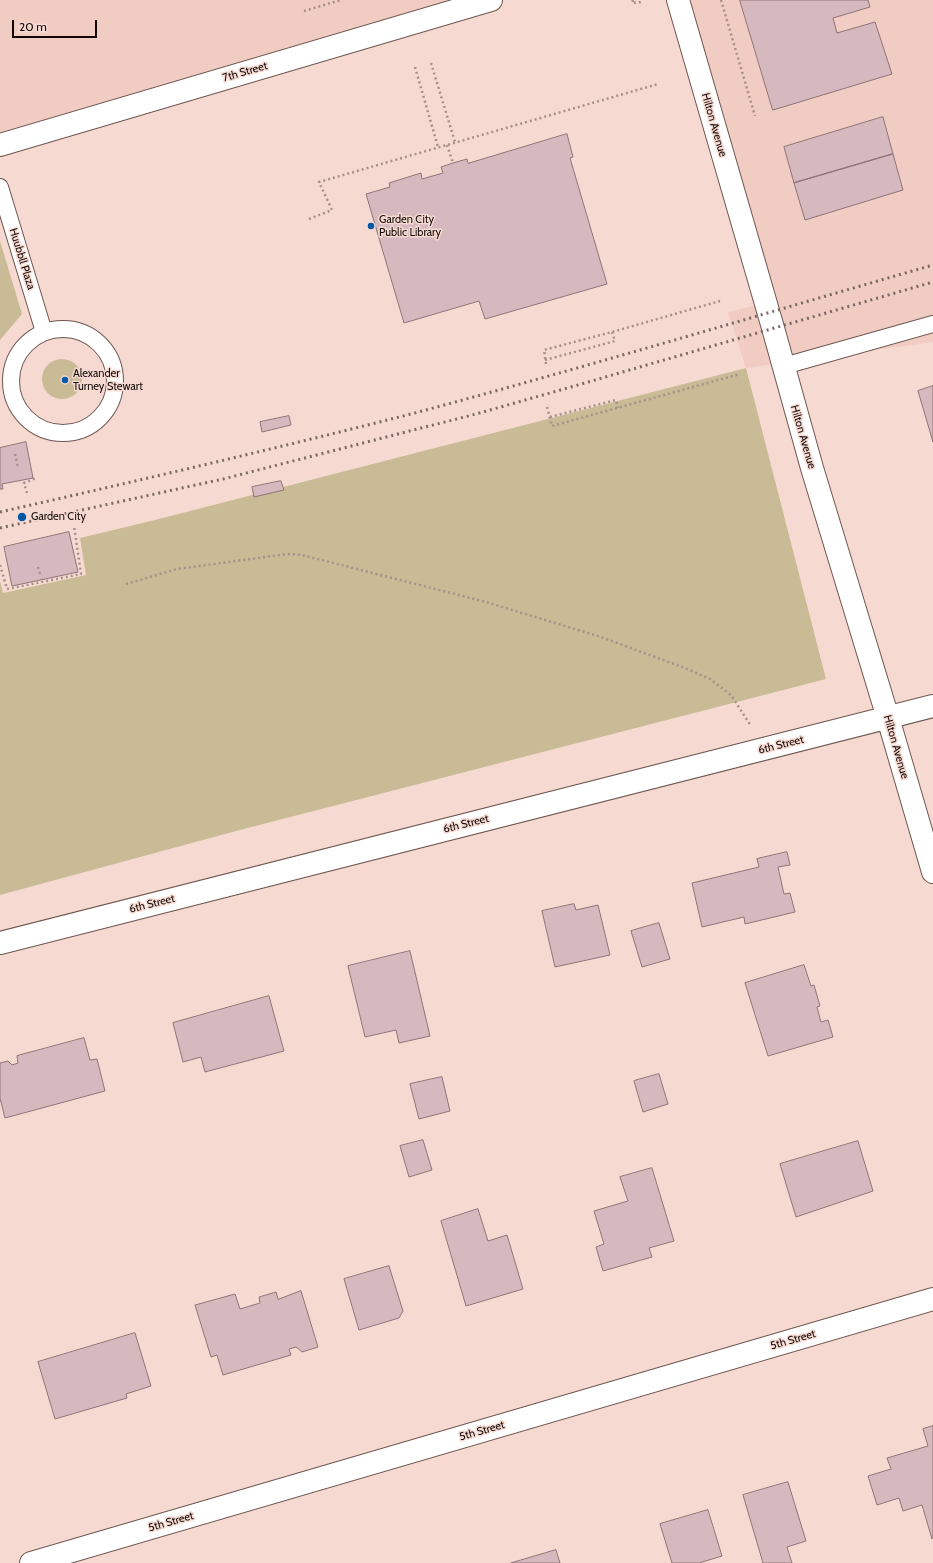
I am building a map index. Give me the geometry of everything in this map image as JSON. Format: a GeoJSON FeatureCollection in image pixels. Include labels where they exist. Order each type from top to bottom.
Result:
{"type":"FeatureCollection","features":[{"type":"Feature","properties":{"kind":"street","name":"7th Street"},"geometry":{"type":"LineString","coordinates":[[0,145],[491,0]]}},
{"type":"Feature","properties":{"kind":"street","name":"Hilton Avenue"},"geometry":{"type":"LineString","coordinates":[[678,0],[812,468],[933,872]]}},
{"type":"Feature","properties":{"kind":"street","name":"6th Street"},"geometry":{"type":"LineString","coordinates":[[0,943],[933,706]]}},
{"type":"Feature","properties":{"kind":"street","name":"5th Street"},"geometry":{"type":"LineString","coordinates":[[31,1563],[933,1299]]}},
{"type":"Feature","properties":{"kind":"lane","name":"Huubbll Plaza"},"geometry":{"type":"LineString","coordinates":[[0,187],[44,332]]}},
{"type":"Feature","properties":{"kind":"lane"},"geometry":{"type":"LineString","coordinates":[[784,366],[933,324]]}},
{"type":"Feature","properties":{"kind":"lane"},"geometry":{"type":"LineString","coordinates":[[61,328],[78,331],[93,338],[106,350],[113,366],[115,383],[112,400],[103,414],[90,425],[74,432],[56,432],[40,428],[26,418],[12,394],[10,387],[11,370],[18,354],[29,341],[44,332],[61,328]]}},
{"type":"Feature","properties":{"kind":"path"},"geometry":{"type":"LineString","coordinates":[[304,11],[341,0]]}},
{"type":"Feature","properties":{"kind":"path"},"geometry":{"type":"LineString","coordinates":[[633,0],[632,3],[642,2]]}},
{"type":"Feature","properties":{"kind":"path"},"geometry":{"type":"LineString","coordinates":[[721,0],[755,116]]}},
{"type":"Feature","properties":{"kind":"path"},"geometry":{"type":"LineString","coordinates":[[431,63],[455,142]]}},
{"type":"Feature","properties":{"kind":"path"},"geometry":{"type":"LineString","coordinates":[[415,67],[438,148]]}},
{"type":"Feature","properties":{"kind":"path"},"geometry":{"type":"LineString","coordinates":[[309,219],[332,210],[320,182],[658,84]]}},
{"type":"Feature","properties":{"kind":"path"},"geometry":{"type":"LineString","coordinates":[[447,145],[453,163]]}},
{"type":"Feature","properties":{"kind":"path"},"geometry":{"type":"LineString","coordinates":[[546,364],[544,350],[720,301]]}},
{"type":"Feature","properties":{"kind":"path"},"geometry":{"type":"LineString","coordinates":[[545,360],[615,341],[612,332]]}},
{"type":"Feature","properties":{"kind":"path"},"geometry":{"type":"LineString","coordinates":[[548,407],[552,426],[740,374]]}},
{"type":"Feature","properties":{"kind":"path"},"geometry":{"type":"LineString","coordinates":[[550,417],[616,400],[618,408]]}},
{"type":"Feature","properties":{"kind":"path"},"geometry":{"type":"LineString","coordinates":[[15,454],[18,467]]}},
{"type":"Feature","properties":{"kind":"path"},"geometry":{"type":"LineString","coordinates":[[27,493],[24,483],[36,478]]}},
{"type":"Feature","properties":{"kind":"path"},"geometry":{"type":"LineString","coordinates":[[0,565],[7,589],[81,574],[74,526]]}},
{"type":"Feature","properties":{"kind":"path"},"geometry":{"type":"LineString","coordinates":[[126,584],[177,569],[291,554],[486,602],[601,638],[686,668],[710,679],[731,695],[766,749]]}},
{"type":"Feature","properties":{"kind":"path"},"geometry":{"type":"LineString","coordinates":[[38,567],[40,574]]}},
{"type":"Feature","properties":{"kind":"shaded area"},"geometry":{"type":"Polygon","coordinates":[[[0,0],[490,0],[0,143],[0,0]]]}},
{"type":"Feature","properties":{"kind":"shaded area"},"geometry":{"type":"Polygon","coordinates":[[[679,0],[933,0],[933,342],[746,368],[728,312],[769,302],[679,0]]]}},
{"type":"Feature","properties":{"kind":"shaded area"},"geometry":{"type":"Polygon","coordinates":[[[0,241],[22,314],[0,340],[0,241]]]}},
{"type":"Feature","properties":{"kind":"shaded area"},"geometry":{"type":"Polygon","coordinates":[[[62,359],[76,365],[82,379],[76,393],[62,399],[48,393],[42,379],[48,365],[62,359]]]}},
{"type":"Feature","properties":{"kind":"shaded area"},"geometry":{"type":"Polygon","coordinates":[[[746,368],[826,679],[236,831],[0,895],[0,581],[3,593],[86,575],[80,538],[746,368]]]}},
{"type":"Feature","properties":{"kind":"building"},"geometry":{"type":"Polygon","coordinates":[[[740,0],[868,0],[870,7],[833,18],[837,33],[875,22],[892,74],[773,110],[740,0]]]}},
{"type":"Feature","properties":{"kind":"building"},"geometry":{"type":"Polygon","coordinates":[[[883,117],[893,154],[794,183],[784,147],[883,117]]]}},
{"type":"Feature","properties":{"kind":"building","name":"Garden City Public Library"},"geometry":{"type":"Polygon","coordinates":[[[567,134],[573,157],[570,158],[607,284],[485,319],[479,301],[404,323],[366,194],[390,187],[389,183],[421,173],[422,179],[443,173],[441,167],[453,163],[467,159],[468,163],[567,134]]]}},
{"type":"Feature","properties":{"kind":"building"},"geometry":{"type":"Polygon","coordinates":[[[893,154],[903,190],[805,220],[794,183],[893,154]]]}},
{"type":"Feature","properties":{"kind":"building"},"geometry":{"type":"Polygon","coordinates":[[[933,386],[933,442],[918,391],[933,386]]]}},
{"type":"Feature","properties":{"kind":"building"},"geometry":{"type":"Polygon","coordinates":[[[289,416],[291,425],[262,432],[260,422],[289,416]]]}},
{"type":"Feature","properties":{"kind":"building","name":"Garden City"},"geometry":{"type":"Polygon","coordinates":[[[26,442],[33,478],[2,484],[3,489],[0,489],[0,448],[26,442]]]}},
{"type":"Feature","properties":{"kind":"building"},"geometry":{"type":"Polygon","coordinates":[[[281,481],[284,490],[254,497],[252,487],[281,481]]]}},
{"type":"Feature","properties":{"kind":"building"},"geometry":{"type":"Polygon","coordinates":[[[69,532],[78,572],[12,586],[4,547],[69,532]]]}},
{"type":"Feature","properties":{"kind":"building"},"geometry":{"type":"Polygon","coordinates":[[[787,852],[790,865],[778,867],[784,894],[790,893],[795,912],[745,924],[744,917],[702,927],[692,883],[759,867],[757,859],[787,852]]]}},
{"type":"Feature","properties":{"kind":"building"},"geometry":{"type":"Polygon","coordinates":[[[574,904],[576,910],[598,905],[610,955],[555,967],[542,911],[574,904]]]}},
{"type":"Feature","properties":{"kind":"building"},"geometry":{"type":"Polygon","coordinates":[[[659,923],[670,959],[642,967],[631,931],[659,923]]]}},
{"type":"Feature","properties":{"kind":"building"},"geometry":{"type":"Polygon","coordinates":[[[410,951],[430,1036],[399,1043],[396,1030],[365,1037],[348,966],[410,951]]]}},
{"type":"Feature","properties":{"kind":"building"},"geometry":{"type":"Polygon","coordinates":[[[804,965],[811,986],[814,985],[820,1006],[817,1007],[821,1022],[828,1020],[833,1037],[768,1056],[745,983],[804,965]]]}},
{"type":"Feature","properties":{"kind":"building"},"geometry":{"type":"Polygon","coordinates":[[[269,996],[284,1051],[205,1072],[201,1057],[183,1062],[173,1023],[269,996]]]}},
{"type":"Feature","properties":{"kind":"building"},"geometry":{"type":"Polygon","coordinates":[[[84,1038],[90,1060],[97,1059],[105,1091],[5,1118],[0,1098],[0,1063],[8,1061],[12,1065],[18,1063],[17,1056],[84,1038]]]}},
{"type":"Feature","properties":{"kind":"building"},"geometry":{"type":"Polygon","coordinates":[[[659,1074],[668,1104],[643,1112],[634,1081],[659,1074]]]}},
{"type":"Feature","properties":{"kind":"building"},"geometry":{"type":"Polygon","coordinates":[[[442,1077],[450,1111],[419,1119],[410,1084],[442,1077]]]}},
{"type":"Feature","properties":{"kind":"building"},"geometry":{"type":"Polygon","coordinates":[[[423,1140],[432,1170],[409,1177],[400,1146],[423,1140]]]}},
{"type":"Feature","properties":{"kind":"building"},"geometry":{"type":"Polygon","coordinates":[[[858,1141],[873,1191],[796,1217],[780,1164],[858,1141]]]}},
{"type":"Feature","properties":{"kind":"building"},"geometry":{"type":"Polygon","coordinates":[[[652,1168],[674,1241],[649,1248],[652,1257],[603,1271],[596,1247],[604,1244],[594,1211],[628,1201],[620,1177],[652,1168]]]}},
{"type":"Feature","properties":{"kind":"building"},"geometry":{"type":"Polygon","coordinates":[[[478,1209],[488,1241],[507,1235],[523,1289],[466,1306],[441,1221],[478,1209]]]}},
{"type":"Feature","properties":{"kind":"building"},"geometry":{"type":"Polygon","coordinates":[[[389,1266],[403,1311],[399,1318],[359,1330],[344,1279],[389,1266]]]}},
{"type":"Feature","properties":{"kind":"building"},"geometry":{"type":"Polygon","coordinates":[[[301,1291],[318,1347],[302,1352],[296,1347],[289,1349],[291,1355],[223,1375],[217,1355],[211,1357],[195,1305],[235,1294],[240,1309],[260,1303],[259,1297],[276,1292],[278,1299],[301,1291]]]}},
{"type":"Feature","properties":{"kind":"building"},"geometry":{"type":"Polygon","coordinates":[[[135,1333],[151,1386],[126,1394],[127,1398],[55,1419],[38,1362],[135,1333]]]}},
{"type":"Feature","properties":{"kind":"building"},"geometry":{"type":"Polygon","coordinates":[[[933,1426],[932,1539],[922,1505],[903,1511],[899,1498],[877,1505],[868,1476],[891,1469],[887,1458],[928,1446],[923,1429],[933,1426]]]}},
{"type":"Feature","properties":{"kind":"building"},"geometry":{"type":"Polygon","coordinates":[[[788,1482],[806,1541],[787,1547],[792,1563],[763,1563],[743,1495],[788,1482]]]}},
{"type":"Feature","properties":{"kind":"building"},"geometry":{"type":"Polygon","coordinates":[[[708,1510],[722,1556],[699,1563],[672,1563],[660,1524],[708,1510]]]}},
{"type":"Feature","properties":{"kind":"building"},"geometry":{"type":"Polygon","coordinates":[[[556,1550],[560,1563],[511,1563],[556,1550]]]}},
{"type":"Feature","properties":{"kind":"railway"},"geometry":{"type":"LineString","coordinates":[[0,512],[308,440],[411,414],[933,265]]}},
{"type":"Feature","properties":{"kind":"railway"},"geometry":{"type":"LineString","coordinates":[[0,528],[223,479],[476,414],[933,282]]}},
{"type":"Feature","properties":{"kind":"place","name":"Garden City Public Library"},"geometry":{"type":"Point","coordinates":[371,226]}},
{"type":"Feature","properties":{"kind":"place","name":"Alexander Turney Stewart"},"geometry":{"type":"Point","coordinates":[65,380]}},
{"type":"Feature","properties":{"kind":"place","name":"Garden City"},"geometry":{"type":"Point","coordinates":[22,517]}}]}
